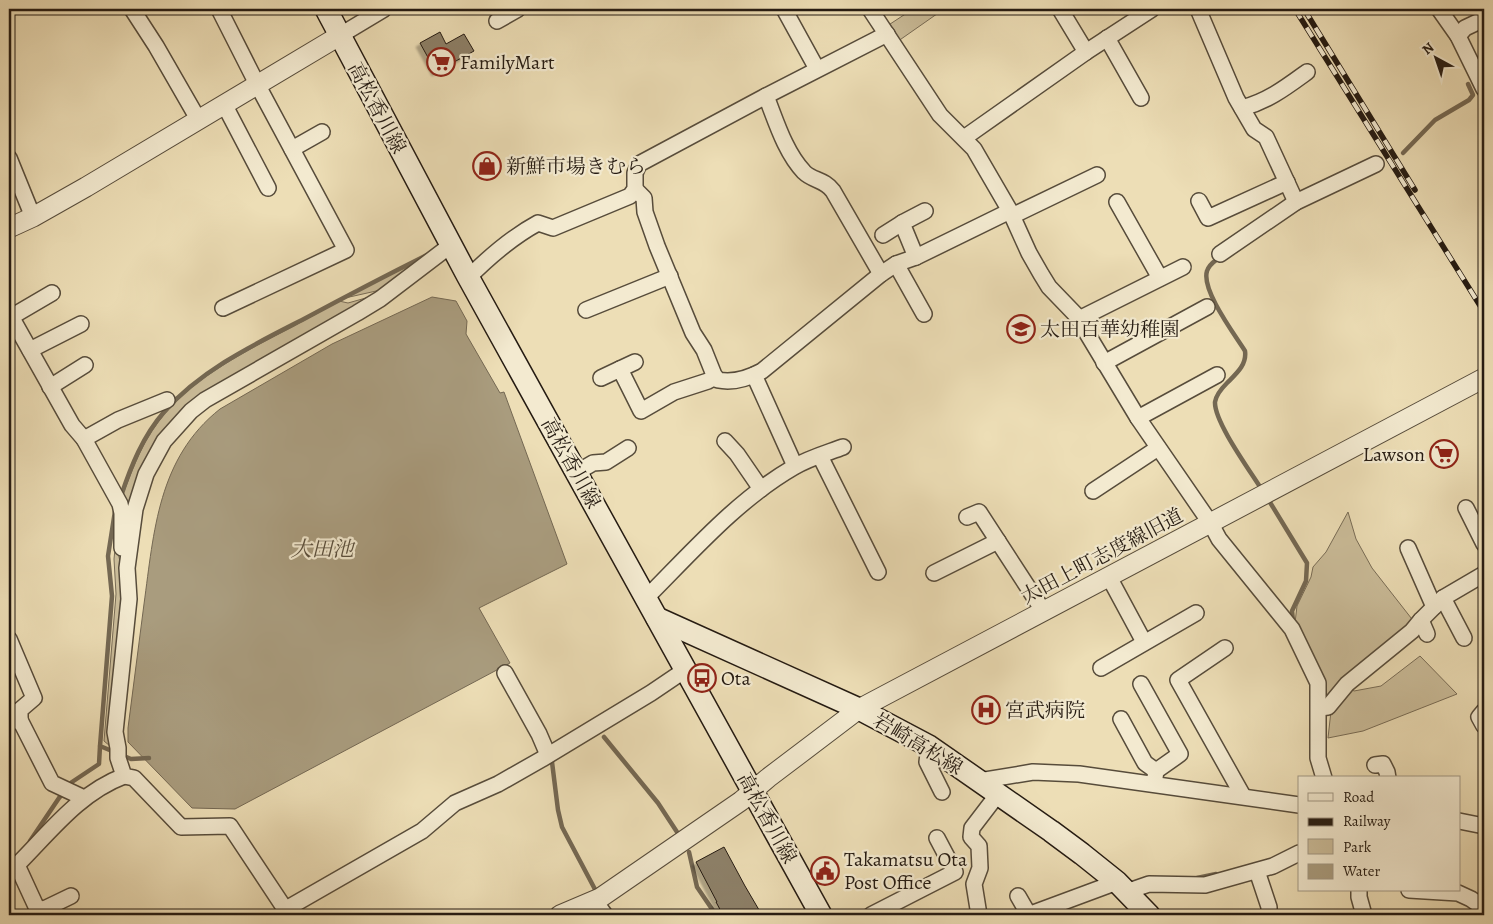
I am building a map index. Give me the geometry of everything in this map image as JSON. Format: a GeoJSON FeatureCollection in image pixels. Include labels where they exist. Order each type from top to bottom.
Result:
{"type":"FeatureCollection","features":[{"type":"Feature","properties":{"kind":"main road","name":"高松香川線"},"geometry":{"type":"LineString","coordinates":[[326,9],[468,278],[821,915]]}},
{"type":"Feature","properties":{"kind":"main road","name":"岩崎高松線"},"geometry":{"type":"LineString","coordinates":[[657,618],[859,709],[928,746],[1051,831],[1121,887],[1149,915]]}},
{"type":"Feature","properties":{"kind":"street"},"geometry":{"type":"LineString","coordinates":[[132,9],[156,46],[198,119]]}},
{"type":"Feature","properties":{"kind":"street"},"geometry":{"type":"LineString","coordinates":[[219,9],[346,250],[223,308]]}},
{"type":"Feature","properties":{"kind":"street"},"geometry":{"type":"LineString","coordinates":[[9,228],[86,188],[384,9]]}},
{"type":"Feature","properties":{"kind":"street"},"geometry":{"type":"LineString","coordinates":[[497,22],[518,9]]}},
{"type":"Feature","properties":{"kind":"street"},"geometry":{"type":"LineString","coordinates":[[784,9],[818,69]]}},
{"type":"Feature","properties":{"kind":"street"},"geometry":{"type":"LineString","coordinates":[[870,9],[940,115],[974,149],[1011,214],[1045,281],[1079,319],[1138,418],[1219,539],[1292,629],[1318,683],[1324,708],[1318,758],[1323,776]]}},
{"type":"Feature","properties":{"kind":"street"},"geometry":{"type":"LineString","coordinates":[[1060,9],[1086,52]]}},
{"type":"Feature","properties":{"kind":"street"},"geometry":{"type":"LineString","coordinates":[[964,138],[1086,52],[1152,9]]}},
{"type":"Feature","properties":{"kind":"street"},"geometry":{"type":"LineString","coordinates":[[1198,9],[1236,98],[1254,129],[1266,137],[1296,202]]}},
{"type":"Feature","properties":{"kind":"street"},"geometry":{"type":"LineString","coordinates":[[1439,9],[1458,36],[1484,88]]}},
{"type":"Feature","properties":{"kind":"street"},"geometry":{"type":"LineString","coordinates":[[1458,36],[1464,28],[1484,19]]}},
{"type":"Feature","properties":{"kind":"street"},"geometry":{"type":"LineString","coordinates":[[468,278],[489,257],[527,228],[538,222],[553,228],[630,196],[635,189],[635,173],[639,164],[887,34]]}},
{"type":"Feature","properties":{"kind":"street"},"geometry":{"type":"LineString","coordinates":[[1107,38],[1141,98]]}},
{"type":"Feature","properties":{"kind":"street"},"geometry":{"type":"LineString","coordinates":[[1242,108],[1260,103],[1288,87],[1307,72]]}},
{"type":"Feature","properties":{"kind":"street"},"geometry":{"type":"LineString","coordinates":[[766,96],[788,148],[805,173],[827,184],[833,191],[881,274]]}},
{"type":"Feature","properties":{"kind":"street"},"geometry":{"type":"LineString","coordinates":[[224,104],[268,188]]}},
{"type":"Feature","properties":{"kind":"street"},"geometry":{"type":"LineString","coordinates":[[292,149],[322,132]]}},
{"type":"Feature","properties":{"kind":"street"},"geometry":{"type":"LineString","coordinates":[[9,158],[33,216]]}},
{"type":"Feature","properties":{"kind":"street"},"geometry":{"type":"LineString","coordinates":[[1220,254],[1296,202],[1376,164]]}},
{"type":"Feature","properties":{"kind":"street"},"geometry":{"type":"LineString","coordinates":[[635,189],[644,198],[646,212],[657,246],[693,333],[704,350],[715,377],[725,382],[740,380],[762,371],[881,274],[896,264],[916,257],[1097,175]]}},
{"type":"Feature","properties":{"kind":"street"},"geometry":{"type":"LineString","coordinates":[[1199,201],[1208,218],[1287,182]]}},
{"type":"Feature","properties":{"kind":"street"},"geometry":{"type":"LineString","coordinates":[[1117,202],[1160,278]]}},
{"type":"Feature","properties":{"kind":"street"},"geometry":{"type":"LineString","coordinates":[[883,234],[925,211]]}},
{"type":"Feature","properties":{"kind":"street"},"geometry":{"type":"LineString","coordinates":[[902,224],[916,257]]}},
{"type":"Feature","properties":{"kind":"street"},"geometry":{"type":"LineString","coordinates":[[124,776],[115,732],[129,599],[127,568],[135,509],[146,474],[164,441],[184,418],[212,396],[380,299],[451,245]]}},
{"type":"Feature","properties":{"kind":"street"},"geometry":{"type":"LineString","coordinates":[[896,264],[924,314]]}},
{"type":"Feature","properties":{"kind":"street"},"geometry":{"type":"LineString","coordinates":[[1079,319],[1183,266]]}},
{"type":"Feature","properties":{"kind":"street"},"geometry":{"type":"LineString","coordinates":[[586,310],[670,276]]}},
{"type":"Feature","properties":{"kind":"street"},"geometry":{"type":"LineString","coordinates":[[52,293],[10,315],[72,425],[84,439],[119,502],[122,513],[122,556],[127,568]]}},
{"type":"Feature","properties":{"kind":"street"},"geometry":{"type":"LineString","coordinates":[[1104,363],[1208,307]]}},
{"type":"Feature","properties":{"kind":"street"},"geometry":{"type":"LineString","coordinates":[[30,350],[81,324]]}},
{"type":"Feature","properties":{"kind":"street"},"geometry":{"type":"LineString","coordinates":[[601,378],[635,362]]}},
{"type":"Feature","properties":{"kind":"street"},"geometry":{"type":"LineString","coordinates":[[50,387],[85,364]]}},
{"type":"Feature","properties":{"kind":"street"},"geometry":{"type":"LineString","coordinates":[[620,369],[641,411],[674,392],[708,382],[715,377]]}},
{"type":"Feature","properties":{"kind":"street"},"geometry":{"type":"LineString","coordinates":[[754,375],[795,466]]}},
{"type":"Feature","properties":{"kind":"street"},"geometry":{"type":"LineString","coordinates":[[1138,418],[1217,375]]}},
{"type":"Feature","properties":{"kind":"street","name":"太田上町志度線旧道"},"geometry":{"type":"LineString","coordinates":[[560,915],[601,903],[741,801],[859,709],[1484,378]]}},
{"type":"Feature","properties":{"kind":"street"},"geometry":{"type":"LineString","coordinates":[[84,439],[118,420],[167,400]]}},
{"type":"Feature","properties":{"kind":"street"},"geometry":{"type":"LineString","coordinates":[[725,441],[737,454],[761,489]]}},
{"type":"Feature","properties":{"kind":"street"},"geometry":{"type":"LineString","coordinates":[[646,598],[711,534],[761,489],[795,466],[843,447]]}},
{"type":"Feature","properties":{"kind":"street"},"geometry":{"type":"LineString","coordinates":[[576,473],[593,462],[606,462],[628,448]]}},
{"type":"Feature","properties":{"kind":"street"},"geometry":{"type":"LineString","coordinates":[[1092,491],[1158,448]]}},
{"type":"Feature","properties":{"kind":"street"},"geometry":{"type":"LineString","coordinates":[[820,456],[878,572]]}},
{"type":"Feature","properties":{"kind":"street"},"geometry":{"type":"LineString","coordinates":[[1466,508],[1484,544]]}},
{"type":"Feature","properties":{"kind":"street"},"geometry":{"type":"LineString","coordinates":[[968,517],[979,512],[1044,612]]}},
{"type":"Feature","properties":{"kind":"street"},"geometry":{"type":"LineString","coordinates":[[934,573],[998,541]]}},
{"type":"Feature","properties":{"kind":"street"},"geometry":{"type":"LineString","coordinates":[[1408,548],[1439,602],[1464,638]]}},
{"type":"Feature","properties":{"kind":"street"},"geometry":{"type":"LineString","coordinates":[[1324,708],[1347,684],[1412,631],[1424,627],[1439,602],[1484,574]]}},
{"type":"Feature","properties":{"kind":"street"},"geometry":{"type":"LineString","coordinates":[[1109,577],[1144,642]]}},
{"type":"Feature","properties":{"kind":"street"},"geometry":{"type":"LineString","coordinates":[[1101,668],[1196,613]]}},
{"type":"Feature","properties":{"kind":"street"},"geometry":{"type":"LineString","coordinates":[[9,639],[34,698],[20,710],[14,721],[52,783],[71,793],[75,804],[13,867],[38,912],[71,896]]}},
{"type":"Feature","properties":{"kind":"street"},"geometry":{"type":"LineString","coordinates":[[1225,648],[1178,680],[1243,796]]}},
{"type":"Feature","properties":{"kind":"street"},"geometry":{"type":"LineString","coordinates":[[71,793],[124,776],[134,778],[181,826],[230,826],[288,912],[422,830],[455,803],[498,784],[651,693],[686,670]]}},
{"type":"Feature","properties":{"kind":"street"},"geometry":{"type":"LineString","coordinates":[[505,673],[539,734],[548,755]]}},
{"type":"Feature","properties":{"kind":"street"},"geometry":{"type":"LineString","coordinates":[[1141,684],[1180,754],[1155,777]]}},
{"type":"Feature","properties":{"kind":"street"},"geometry":{"type":"LineString","coordinates":[[1484,711],[1479,717],[1484,726]]}},
{"type":"Feature","properties":{"kind":"street"},"geometry":{"type":"LineString","coordinates":[[1121,719],[1145,763],[1155,777]]}},
{"type":"Feature","properties":{"kind":"street"},"geometry":{"type":"LineString","coordinates":[[928,746],[927,762],[942,792]]}},
{"type":"Feature","properties":{"kind":"street"},"geometry":{"type":"LineString","coordinates":[[1375,765],[1383,764],[1388,772],[1388,776]]}},
{"type":"Feature","properties":{"kind":"street"},"geometry":{"type":"LineString","coordinates":[[979,781],[1033,772],[1155,777],[1243,796],[1298,805]]}},
{"type":"Feature","properties":{"kind":"street"},"geometry":{"type":"LineString","coordinates":[[979,915],[974,884],[980,868],[980,856],[979,846],[971,837],[972,828],[998,794]]}},
{"type":"Feature","properties":{"kind":"street"},"geometry":{"type":"LineString","coordinates":[[1460,821],[1484,826]]}},
{"type":"Feature","properties":{"kind":"street"},"geometry":{"type":"LineString","coordinates":[[871,915],[955,872],[937,838]]}},
{"type":"Feature","properties":{"kind":"street"},"geometry":{"type":"LineString","coordinates":[[1018,896],[1028,915],[1121,887],[1149,884],[1205,885],[1273,866],[1298,854]]}},
{"type":"Feature","properties":{"kind":"street"},"geometry":{"type":"LineString","coordinates":[[1257,871],[1269,907],[1269,915]]}},
{"type":"Feature","properties":{"kind":"street"},"geometry":{"type":"LineString","coordinates":[[1359,892],[1364,915]]}},
{"type":"Feature","properties":{"kind":"street"},"geometry":{"type":"LineString","coordinates":[[1442,892],[1458,893],[1483,905]]}},
{"type":"Feature","properties":{"kind":"green space"},"geometry":{"type":"Polygon","coordinates":[[[913,9],[944,9],[894,44],[884,28],[913,9]]]}},
{"type":"Feature","properties":{"kind":"green space"},"geometry":{"type":"Polygon","coordinates":[[[435,252],[385,289],[345,298],[435,252]]]}},
{"type":"Feature","properties":{"kind":"green space"},"geometry":{"type":"Polygon","coordinates":[[[380,294],[188,407],[130,508],[121,499],[139,454],[158,422],[184,394],[199,382],[248,351],[339,301],[348,303],[380,294]]]}},
{"type":"Feature","properties":{"kind":"green space"},"geometry":{"type":"Polygon","coordinates":[[[1348,512],[1356,539],[1372,568],[1415,623],[1344,684],[1354,691],[1381,686],[1420,656],[1457,694],[1363,731],[1328,738],[1331,711],[1327,695],[1313,659],[1295,623],[1297,606],[1311,577],[1313,567],[1326,552],[1348,512]]]}},
{"type":"Feature","properties":{"kind":"green space"},"geometry":{"type":"Polygon","coordinates":[[[118,519],[119,557],[125,584],[110,746],[104,741],[116,594],[114,559],[118,519]]]}},
{"type":"Feature","properties":{"kind":"water","name":"大田池"},"geometry":{"type":"Polygon","coordinates":[[[432,297],[456,301],[467,321],[466,334],[500,393],[504,392],[567,564],[479,608],[510,663],[235,809],[192,808],[128,742],[128,728],[151,550],[162,498],[171,473],[183,450],[199,428],[220,409],[332,344],[432,297]]]}},
{"type":"Feature","properties":{"kind":"building"},"geometry":{"type":"Polygon","coordinates":[[[440,32],[446,44],[464,34],[474,51],[436,72],[420,43],[440,32]]]}},
{"type":"Feature","properties":{"kind":"building"},"geometry":{"type":"Polygon","coordinates":[[[724,847],[762,915],[723,915],[696,862],[724,847]]]}},
{"type":"Feature","properties":{"kind":"waterway"},"geometry":{"type":"LineString","coordinates":[[1403,153],[1435,120],[1469,100],[1473,95],[1468,84]]}},
{"type":"Feature","properties":{"kind":"waterway"},"geometry":{"type":"LineString","coordinates":[[121,496],[133,463],[150,431],[164,412],[194,383],[247,349],[427,255]]}},
{"type":"Feature","properties":{"kind":"waterway"},"geometry":{"type":"LineString","coordinates":[[1220,257],[1208,269],[1206,279],[1220,312],[1245,351],[1245,356],[1240,369],[1218,394],[1215,402],[1216,411],[1220,422],[1242,460],[1262,490]]}},
{"type":"Feature","properties":{"kind":"waterway"},"geometry":{"type":"LineString","coordinates":[[1268,499],[1307,563],[1306,581],[1292,611],[1293,621]]}},
{"type":"Feature","properties":{"kind":"waterway"},"geometry":{"type":"LineString","coordinates":[[115,511],[108,556],[112,596],[100,746],[131,759],[149,758]]}},
{"type":"Feature","properties":{"kind":"waterway"},"geometry":{"type":"LineString","coordinates":[[604,737],[658,803],[677,832]]}},
{"type":"Feature","properties":{"kind":"waterway"},"geometry":{"type":"LineString","coordinates":[[30,841],[72,782],[99,764],[100,746]]}},
{"type":"Feature","properties":{"kind":"waterway"},"geometry":{"type":"LineString","coordinates":[[552,762],[562,827],[598,895]]}},
{"type":"Feature","properties":{"kind":"waterway"},"geometry":{"type":"LineString","coordinates":[[689,852],[697,887],[716,915]]}},
{"type":"Feature","properties":{"kind":"waterway"},"geometry":{"type":"LineString","coordinates":[[1197,878],[1216,874]]}},
{"type":"Feature","properties":{"kind":"railway"},"geometry":{"type":"LineString","coordinates":[[1295,9],[1484,312]]}},
{"type":"Feature","properties":{"kind":"railway"},"geometry":{"type":"LineString","coordinates":[[1304,9],[1415,190]]}},
{"type":"Feature","properties":{"kind":"place","name":"FamilyMart"},"geometry":{"type":"Point","coordinates":[441,62]}},
{"type":"Feature","properties":{"kind":"place","name":"新鮮市場きむら"},"geometry":{"type":"Point","coordinates":[487,166]}},
{"type":"Feature","properties":{"kind":"place","name":"太田百華幼稚園"},"geometry":{"type":"Point","coordinates":[1021,329]}},
{"type":"Feature","properties":{"kind":"place","name":"Lawson"},"geometry":{"type":"Point","coordinates":[1444,454]}},
{"type":"Feature","properties":{"kind":"place","name":"Ota"},"geometry":{"type":"Point","coordinates":[702,678]}},
{"type":"Feature","properties":{"kind":"place","name":"宮武病院"},"geometry":{"type":"Point","coordinates":[986,710]}},
{"type":"Feature","properties":{"kind":"place","name":"Takamatsu Ota Post Office"},"geometry":{"type":"Point","coordinates":[825,871]}}]}
